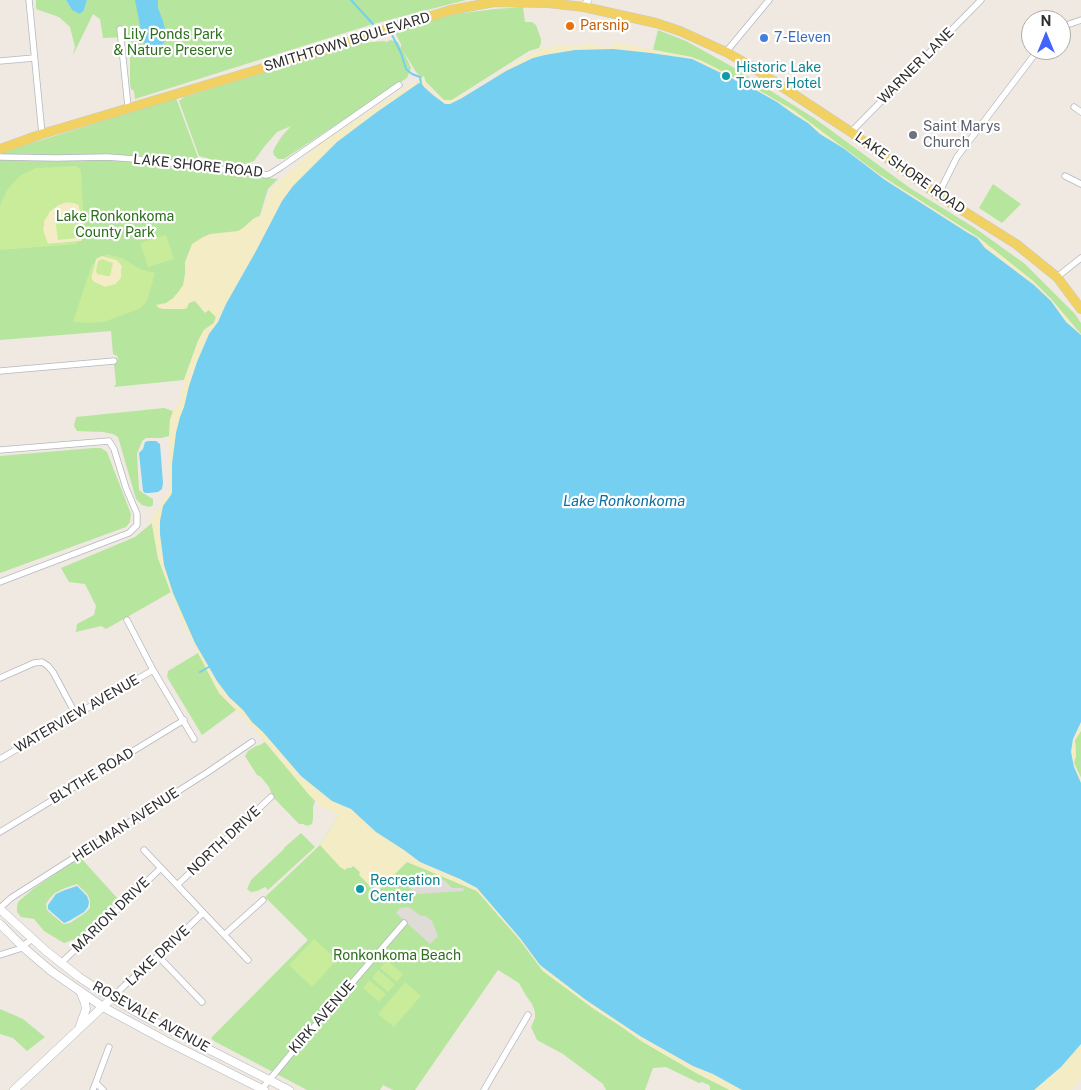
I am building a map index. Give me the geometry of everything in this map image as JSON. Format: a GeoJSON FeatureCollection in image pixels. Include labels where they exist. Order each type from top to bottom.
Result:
{"type":"FeatureCollection","features":[{"type":"Feature","properties":{"kind":"main road","name":"SMITHTOWN BOULEVARD"},"geometry":{"type":"LineString","coordinates":[[0,149],[128,107],[304,56],[451,10],[494,2],[586,3],[680,31],[726,52]]}},
{"type":"Feature","properties":{"kind":"main road","name":"LAKE SHORE ROAD"},"geometry":{"type":"LineString","coordinates":[[726,52],[851,132],[938,195],[1016,244],[1057,277],[1081,309]]}},
{"type":"Feature","properties":{"kind":"main road","name":"ROSEVALE AVENUE"},"geometry":{"type":"LineString","coordinates":[[0,908],[32,939],[91,985],[163,1026],[289,1090]]}},
{"type":"Feature","properties":{"kind":"main road","name":"ROSEVALE AVENUE"},"geometry":{"type":"LineString","coordinates":[[0,924],[51,971],[103,1007],[262,1090]]}},
{"type":"Feature","properties":{"kind":"main road"},"geometry":{"type":"LineString","coordinates":[[80,1028],[86,1010],[81,993]]}},
{"type":"Feature","properties":{"kind":"main road"},"geometry":{"type":"LineString","coordinates":[[14,1090],[112,998]]}},
{"type":"Feature","properties":{"kind":"street"},"geometry":{"type":"LineString","coordinates":[[29,0],[42,134]]}},
{"type":"Feature","properties":{"kind":"street"},"geometry":{"type":"LineString","coordinates":[[726,52],[768,0]]}},
{"type":"Feature","properties":{"kind":"street","name":"WARNER LANE"},"geometry":{"type":"LineString","coordinates":[[851,132],[981,0]]}},
{"type":"Feature","properties":{"kind":"street"},"geometry":{"type":"LineString","coordinates":[[120,29],[128,107]]}},
{"type":"Feature","properties":{"kind":"street"},"geometry":{"type":"LineString","coordinates":[[0,61],[34,58]]}},
{"type":"Feature","properties":{"kind":"street"},"geometry":{"type":"LineString","coordinates":[[938,195],[957,157],[1030,60]]}},
{"type":"Feature","properties":{"kind":"street","name":"LAKE SHORE ROAD"},"geometry":{"type":"LineString","coordinates":[[0,157],[108,157],[148,160],[266,175],[281,167],[399,85]]}},
{"type":"Feature","properties":{"kind":"street"},"geometry":{"type":"LineString","coordinates":[[1074,107],[1081,112]]}},
{"type":"Feature","properties":{"kind":"street"},"geometry":{"type":"LineString","coordinates":[[1065,176],[1081,184]]}},
{"type":"Feature","properties":{"kind":"street"},"geometry":{"type":"LineString","coordinates":[[1057,277],[1081,258]]}},
{"type":"Feature","properties":{"kind":"street"},"geometry":{"type":"LineString","coordinates":[[0,371],[114,361]]}},
{"type":"Feature","properties":{"kind":"street"},"geometry":{"type":"LineString","coordinates":[[0,450],[109,441],[114,449],[126,488],[137,514],[138,525],[129,533],[0,582]]}},
{"type":"Feature","properties":{"kind":"street"},"geometry":{"type":"LineString","coordinates":[[127,620],[194,739]]}},
{"type":"Feature","properties":{"kind":"street"},"geometry":{"type":"LineString","coordinates":[[0,678],[34,663],[42,662],[53,672],[76,715]]}},
{"type":"Feature","properties":{"kind":"street","name":"WATERVIEW AVENUE"},"geometry":{"type":"LineString","coordinates":[[0,759],[154,670]]}},
{"type":"Feature","properties":{"kind":"street","name":"BLYTHE ROAD"},"geometry":{"type":"LineString","coordinates":[[0,832],[184,720]]}},
{"type":"Feature","properties":{"kind":"street","name":"HEILMAN AVENUE"},"geometry":{"type":"LineString","coordinates":[[0,908],[11,898],[252,742]]}},
{"type":"Feature","properties":{"kind":"street","name":"NORTH DRIVE"},"geometry":{"type":"LineString","coordinates":[[177,885],[271,797]]}},
{"type":"Feature","properties":{"kind":"street"},"geometry":{"type":"LineString","coordinates":[[144,850],[248,960]]}},
{"type":"Feature","properties":{"kind":"street","name":"MARION DRIVE"},"geometry":{"type":"LineString","coordinates":[[61,963],[161,868]]}},
{"type":"Feature","properties":{"kind":"street"},"geometry":{"type":"LineString","coordinates":[[224,935],[263,900]]}},
{"type":"Feature","properties":{"kind":"street","name":"LAKE DRIVE"},"geometry":{"type":"LineString","coordinates":[[112,998],[204,913]]}},
{"type":"Feature","properties":{"kind":"street","name":"KIRK AVENUE"},"geometry":{"type":"LineString","coordinates":[[262,1090],[299,1044],[404,923]]}},
{"type":"Feature","properties":{"kind":"street"},"geometry":{"type":"LineString","coordinates":[[0,955],[23,947],[32,939]]}},
{"type":"Feature","properties":{"kind":"street"},"geometry":{"type":"LineString","coordinates":[[158,956],[202,1002]]}},
{"type":"Feature","properties":{"kind":"street"},"geometry":{"type":"LineString","coordinates":[[484,1090],[528,1015]]}},
{"type":"Feature","properties":{"kind":"street"},"geometry":{"type":"LineString","coordinates":[[93,1090],[109,1047]]}},
{"type":"Feature","properties":{"kind":"street"},"geometry":{"type":"LineString","coordinates":[[96,1083],[104,1090]]}},
{"type":"Feature","properties":{"kind":"green space","name":"Lily Ponds Park & Nature Preserve"},"geometry":{"type":"Polygon","coordinates":[[[36,0],[66,0],[72,10],[84,10],[87,0],[466,0],[373,24],[135,99],[134,91],[131,89],[130,84],[128,40],[125,37],[103,38],[100,19],[93,14],[73,55],[75,47],[70,27],[59,17],[36,9],[36,0]]]}},
{"type":"Feature","properties":{"kind":"green space"},"geometry":{"type":"Polygon","coordinates":[[[523,7],[525,22],[532,22],[536,25],[541,39],[539,48],[529,51],[447,103],[416,72],[404,52],[411,68],[407,78],[284,159],[278,159],[273,152],[282,136],[291,126],[277,132],[254,161],[246,164],[216,161],[199,156],[179,101],[184,97],[361,43],[387,42],[390,40],[398,42],[401,48],[401,44],[394,31],[421,23],[455,14],[523,7]]]}},
{"type":"Feature","properties":{"kind":"green space"},"geometry":{"type":"Polygon","coordinates":[[[658,30],[686,41],[731,66],[814,118],[910,188],[975,228],[1025,264],[1075,314],[1081,323],[1081,334],[1033,281],[979,238],[880,175],[793,110],[702,61],[653,50],[658,30]]]}},
{"type":"Feature","properties":{"kind":"green space","name":"Lake Ronkonkoma County Park"},"geometry":{"type":"Polygon","coordinates":[[[176,98],[203,171],[278,179],[268,189],[255,231],[209,310],[216,317],[214,323],[204,330],[198,341],[184,380],[114,387],[116,384],[114,364],[118,359],[113,354],[111,331],[0,340],[0,153],[176,98]]]}},
{"type":"Feature","properties":{"kind":"green space"},"geometry":{"type":"Polygon","coordinates":[[[76,166],[81,170],[84,230],[79,205],[66,202],[57,205],[50,211],[44,221],[43,230],[48,244],[77,242],[77,244],[0,250],[0,205],[7,190],[14,182],[21,175],[36,168],[76,166]]]}},
{"type":"Feature","properties":{"kind":"green space"},"geometry":{"type":"Polygon","coordinates":[[[993,184],[1021,204],[1002,223],[979,208],[993,184]]]}},
{"type":"Feature","properties":{"kind":"green space"},"geometry":{"type":"Polygon","coordinates":[[[74,215],[78,217],[81,233],[76,238],[58,240],[55,218],[74,215]]]}},
{"type":"Feature","properties":{"kind":"green space"},"geometry":{"type":"Polygon","coordinates":[[[166,235],[174,259],[148,267],[140,243],[166,235]]]}},
{"type":"Feature","properties":{"kind":"green space"},"geometry":{"type":"Polygon","coordinates":[[[106,254],[122,258],[140,269],[155,273],[147,301],[136,310],[104,322],[73,322],[92,264],[95,264],[91,278],[94,282],[105,287],[116,284],[121,278],[122,266],[117,260],[105,257],[106,254]]]}},
{"type":"Feature","properties":{"kind":"green space"},"geometry":{"type":"Polygon","coordinates":[[[102,259],[113,263],[110,276],[97,274],[98,261],[102,259]]]}},
{"type":"Feature","properties":{"kind":"green space"},"geometry":{"type":"Polygon","coordinates":[[[164,408],[173,411],[170,420],[169,436],[146,438],[142,441],[137,454],[139,490],[153,499],[153,505],[150,507],[142,505],[136,499],[118,437],[103,432],[77,431],[74,426],[76,417],[164,408]]]}},
{"type":"Feature","properties":{"kind":"green space"},"geometry":{"type":"Polygon","coordinates":[[[101,448],[107,452],[131,514],[130,522],[126,527],[0,573],[0,456],[101,448]]]}},
{"type":"Feature","properties":{"kind":"green space"},"geometry":{"type":"Polygon","coordinates":[[[152,523],[158,558],[171,592],[106,629],[101,626],[76,632],[77,624],[94,615],[96,606],[85,584],[69,582],[61,568],[135,537],[152,523]]]}},
{"type":"Feature","properties":{"kind":"green space"},"geometry":{"type":"Polygon","coordinates":[[[198,653],[219,693],[236,710],[202,735],[167,677],[168,671],[198,653]]]}},
{"type":"Feature","properties":{"kind":"green space"},"geometry":{"type":"Polygon","coordinates":[[[1081,728],[1081,778],[1074,763],[1076,755],[1075,740],[1081,728]]]}},
{"type":"Feature","properties":{"kind":"green space"},"geometry":{"type":"Polygon","coordinates":[[[265,742],[315,801],[312,824],[307,826],[299,824],[273,797],[269,787],[257,775],[245,756],[248,751],[265,742]]]}},
{"type":"Feature","properties":{"kind":"green space","name":"Ronkonkoma Beach"},"geometry":{"type":"Polygon","coordinates":[[[339,814],[399,858],[477,891],[519,939],[543,971],[643,1042],[730,1090],[710,1090],[709,1085],[702,1082],[699,1083],[666,1067],[653,1068],[645,1090],[606,1090],[603,1084],[563,1054],[537,1040],[531,1027],[535,1018],[532,1004],[519,983],[498,970],[415,1090],[393,1090],[383,1085],[380,1090],[307,1090],[214,1041],[211,1038],[308,940],[265,897],[320,845],[339,814]]]}},
{"type":"Feature","properties":{"kind":"green space"},"geometry":{"type":"Polygon","coordinates":[[[301,833],[315,847],[268,890],[265,887],[251,892],[247,889],[251,880],[301,833]]]}},
{"type":"Feature","properties":{"kind":"green space"},"geometry":{"type":"Polygon","coordinates":[[[80,857],[118,899],[80,937],[64,943],[44,931],[34,919],[21,917],[17,912],[18,902],[33,889],[80,857]],[[77,884],[65,888],[50,898],[46,904],[47,910],[63,924],[70,923],[90,908],[88,895],[77,884]]]}},
{"type":"Feature","properties":{"kind":"green space"},"geometry":{"type":"Polygon","coordinates":[[[314,939],[337,960],[312,987],[289,965],[314,939]]]}},
{"type":"Feature","properties":{"kind":"green space"},"geometry":{"type":"Polygon","coordinates":[[[387,960],[403,974],[397,982],[380,968],[387,960]]]}},
{"type":"Feature","properties":{"kind":"green space"},"geometry":{"type":"Polygon","coordinates":[[[378,970],[395,984],[388,992],[372,978],[378,970]]]}},
{"type":"Feature","properties":{"kind":"green space"},"geometry":{"type":"Polygon","coordinates":[[[369,980],[386,994],[379,1002],[363,988],[369,980]]]}},
{"type":"Feature","properties":{"kind":"green space"},"geometry":{"type":"Polygon","coordinates":[[[405,982],[421,996],[394,1027],[378,1014],[405,982]]]}},
{"type":"Feature","properties":{"kind":"green space"},"geometry":{"type":"Polygon","coordinates":[[[0,1009],[23,1019],[45,1037],[27,1051],[13,1038],[0,1034],[0,1009]]]}},
{"type":"Feature","properties":{"kind":"sand"},"geometry":{"type":"Polygon","coordinates":[[[613,42],[691,57],[702,61],[793,110],[880,175],[979,238],[1033,281],[1051,299],[1081,335],[1066,322],[1051,301],[1034,285],[985,248],[977,238],[885,180],[777,102],[692,59],[613,49],[575,50],[545,55],[506,71],[462,98],[448,104],[433,95],[419,83],[337,142],[302,177],[282,201],[218,322],[209,334],[197,362],[189,386],[174,456],[172,492],[166,502],[160,534],[161,548],[173,593],[195,643],[217,681],[229,697],[243,710],[301,776],[332,801],[351,809],[420,862],[477,888],[520,938],[540,965],[586,1000],[640,1036],[693,1066],[713,1074],[742,1090],[730,1090],[696,1073],[643,1042],[543,971],[519,939],[477,891],[407,862],[379,890],[369,885],[353,866],[345,870],[340,867],[320,845],[339,814],[325,809],[310,796],[253,727],[219,693],[182,622],[158,558],[151,519],[169,492],[170,420],[173,411],[180,401],[184,380],[198,341],[204,330],[214,323],[216,317],[209,310],[205,313],[195,301],[189,303],[187,308],[184,309],[163,309],[156,305],[166,303],[173,298],[183,285],[185,262],[192,244],[210,234],[238,231],[253,219],[261,217],[271,189],[320,143],[424,76],[427,86],[435,94],[444,100],[452,100],[476,89],[544,47],[590,44],[611,48],[613,42]]]}},
{"type":"Feature","properties":{"kind":"sand"},"geometry":{"type":"Polygon","coordinates":[[[66,202],[79,205],[83,230],[82,239],[81,241],[47,244],[43,230],[44,221],[50,211],[66,202]]]}},
{"type":"Feature","properties":{"kind":"sand"},"geometry":{"type":"Polygon","coordinates":[[[102,256],[117,260],[122,266],[121,278],[113,286],[105,287],[93,282],[91,278],[96,259],[102,256]]]}},
{"type":"Feature","properties":{"kind":"sand"},"geometry":{"type":"Polygon","coordinates":[[[1081,722],[1081,731],[1075,740],[1076,755],[1074,763],[1081,778],[1081,783],[1074,767],[1071,752],[1073,739],[1081,722]]]}},
{"type":"Feature","properties":{"kind":"sand"},"geometry":{"type":"Polygon","coordinates":[[[1081,1044],[1081,1079],[1072,1090],[1034,1090],[1061,1067],[1081,1044]]]}},
{"type":"Feature","properties":{"kind":"shaded area"},"geometry":{"type":"Polygon","coordinates":[[[398,877],[422,877],[428,882],[444,880],[452,888],[463,888],[464,891],[416,894],[398,877]]]}},
{"type":"Feature","properties":{"kind":"shaded area"},"geometry":{"type":"Polygon","coordinates":[[[409,907],[432,921],[438,936],[430,944],[396,913],[400,908],[409,907]]]}},
{"type":"Feature","properties":{"kind":"water"},"geometry":{"type":"Polygon","coordinates":[[[66,0],[87,0],[84,10],[80,14],[72,10],[66,0]]]}},
{"type":"Feature","properties":{"kind":"water"},"geometry":{"type":"Polygon","coordinates":[[[135,0],[158,0],[158,8],[167,37],[159,51],[146,48],[135,0]]]}},
{"type":"Feature","properties":{"kind":"water","name":"Lake Ronkonkoma"},"geometry":{"type":"Polygon","coordinates":[[[613,49],[692,59],[777,102],[885,180],[977,238],[985,248],[1034,285],[1051,301],[1066,322],[1081,335],[1081,722],[1073,739],[1071,752],[1074,767],[1081,783],[1081,1044],[1061,1067],[1034,1090],[742,1090],[713,1074],[693,1066],[640,1036],[586,1000],[540,965],[520,938],[477,888],[420,862],[376,832],[351,809],[332,801],[301,776],[243,710],[229,697],[217,681],[195,643],[173,593],[164,565],[160,521],[163,506],[172,492],[172,464],[176,433],[189,386],[209,334],[218,322],[282,201],[293,186],[337,142],[419,83],[445,104],[450,104],[506,71],[533,58],[575,50],[613,49]]]}},
{"type":"Feature","properties":{"kind":"water"},"geometry":{"type":"Polygon","coordinates":[[[156,441],[160,444],[163,483],[162,489],[158,492],[145,493],[143,491],[139,453],[143,449],[145,442],[156,441]]]}},
{"type":"Feature","properties":{"kind":"water"},"geometry":{"type":"Polygon","coordinates":[[[77,886],[87,896],[88,907],[84,912],[64,923],[48,909],[48,905],[56,894],[77,886]]]}},
{"type":"Feature","properties":{"kind":"waterway"},"geometry":{"type":"LineString","coordinates":[[351,0],[373,24]]}},
{"type":"Feature","properties":{"kind":"waterway"},"geometry":{"type":"LineString","coordinates":[[392,35],[406,69],[420,77],[421,83]]}},
{"type":"Feature","properties":{"kind":"waterway"},"geometry":{"type":"LineString","coordinates":[[200,672],[209,667]]}},
{"type":"Feature","properties":{"kind":"place","name":"Parsnip"},"geometry":{"type":"Point","coordinates":[570,26]}},
{"type":"Feature","properties":{"kind":"place","name":"7-Eleven"},"geometry":{"type":"Point","coordinates":[764,38]}},
{"type":"Feature","properties":{"kind":"place","name":"Historic Lake Towers Hotel"},"geometry":{"type":"Point","coordinates":[726,76]}},
{"type":"Feature","properties":{"kind":"place","name":"Saint Marys Church"},"geometry":{"type":"Point","coordinates":[913,135]}},
{"type":"Feature","properties":{"kind":"place","name":"Recreation Center"},"geometry":{"type":"Point","coordinates":[360,889]}}]}
